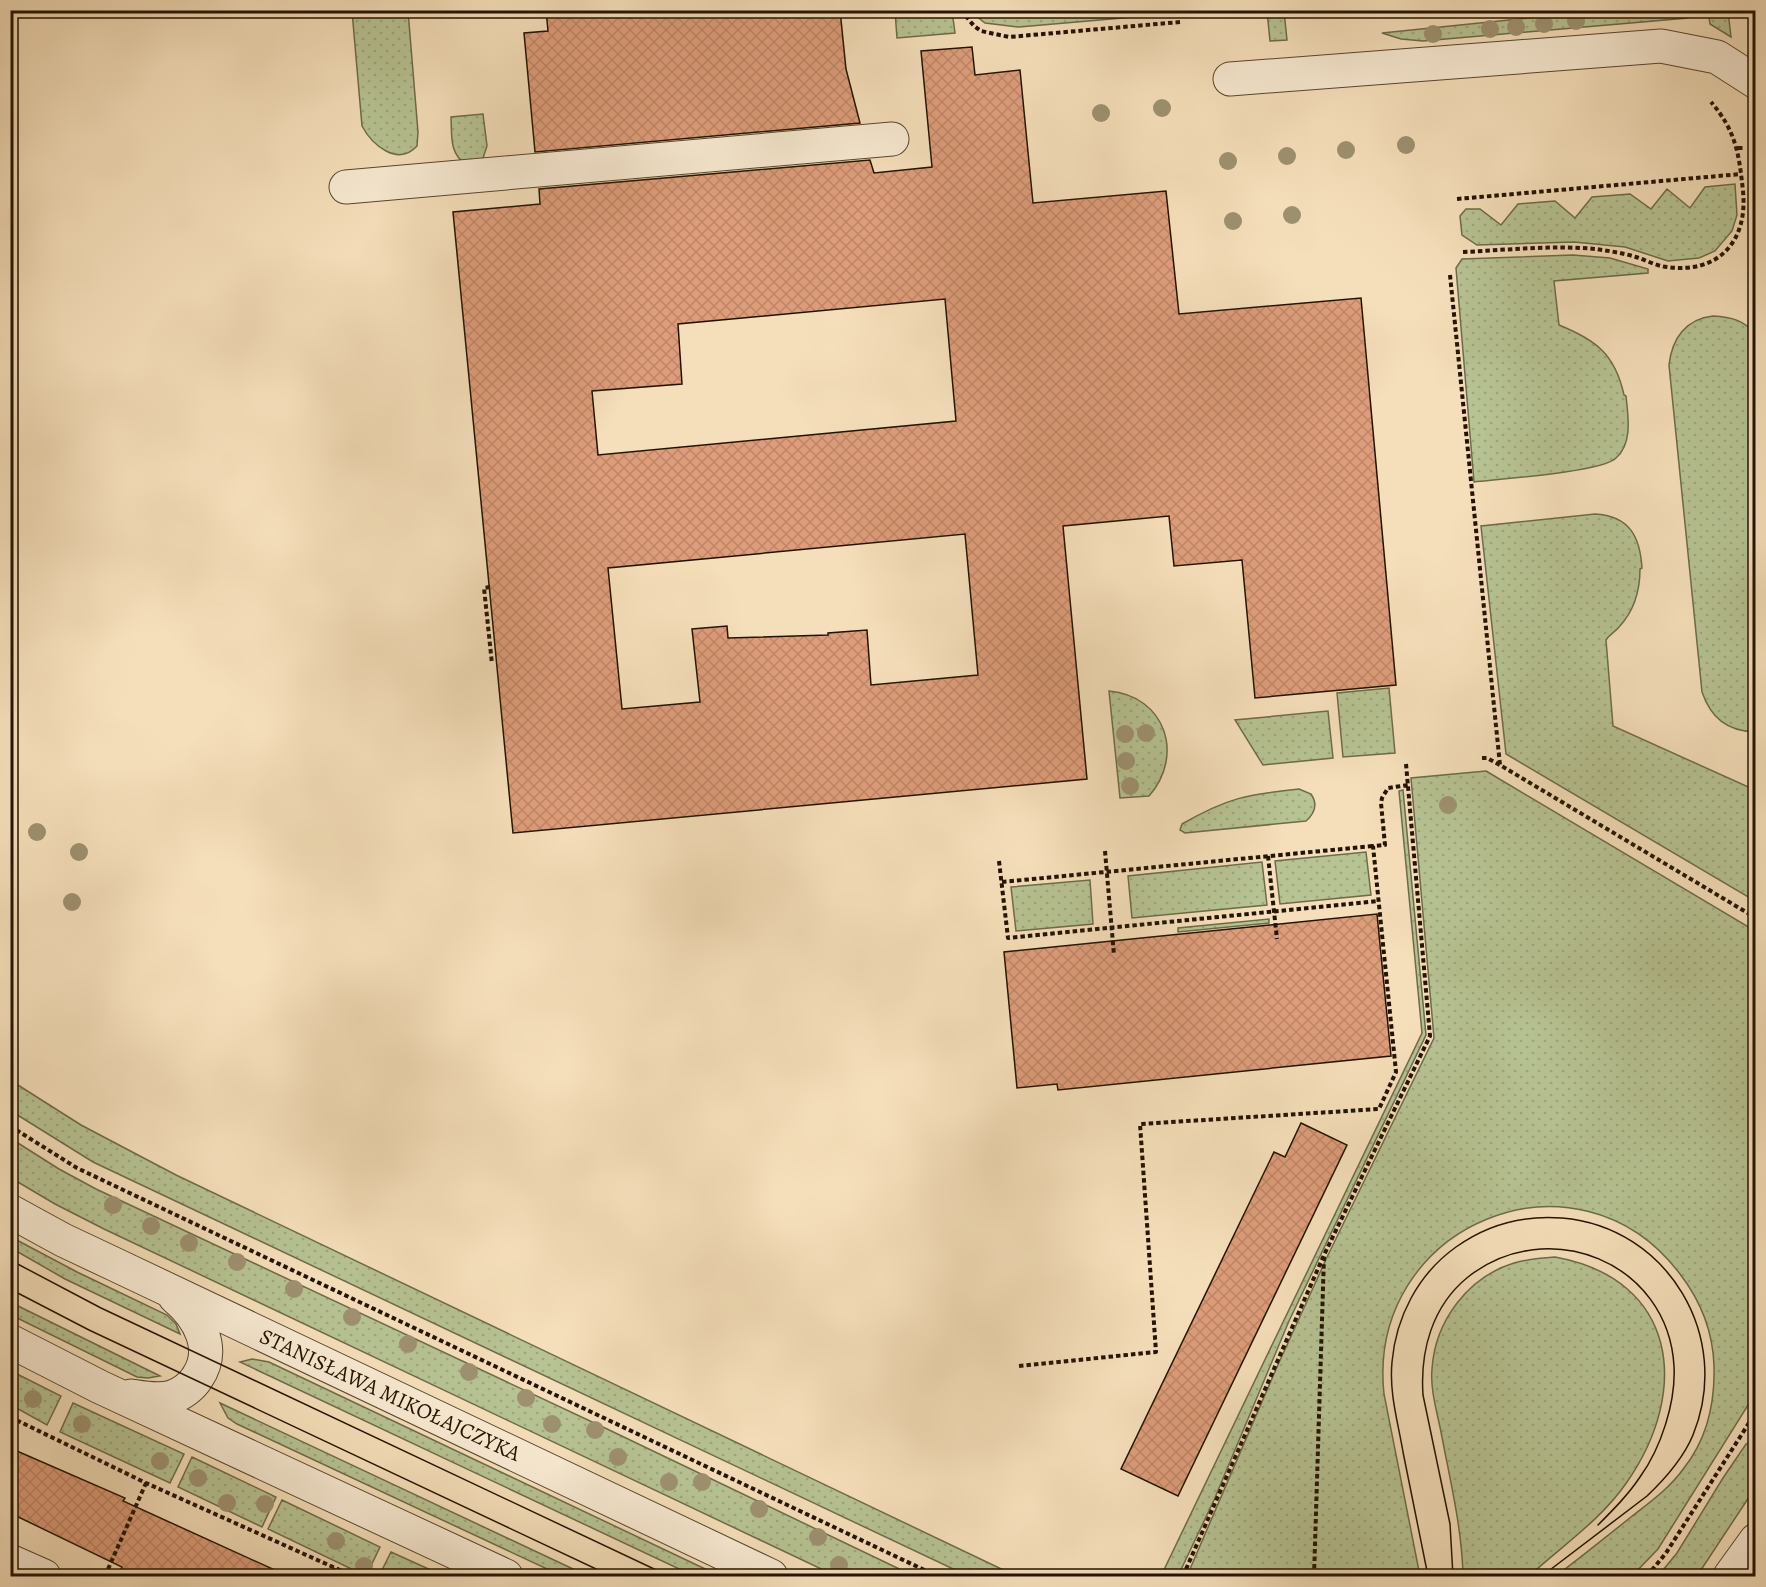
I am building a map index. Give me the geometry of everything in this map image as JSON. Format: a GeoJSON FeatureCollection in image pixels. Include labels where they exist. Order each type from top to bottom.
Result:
{"type":"FeatureCollection","features":[{"type":"Feature","properties":{"kind":"street"},"geometry":{"type":"LineString","coordinates":[[1230,79],[1661,46],[1717,57],[1755,82]]}},
{"type":"Feature","properties":{"kind":"street"},"geometry":{"type":"LineString","coordinates":[[346,187],[892,139]]}},
{"type":"Feature","properties":{"kind":"street","name":"STANISŁAWA MIKOŁAJCZYKA"},"geometry":{"type":"LineString","coordinates":[[10,1211],[63,1240],[771,1576]]}},
{"type":"Feature","properties":{"kind":"street"},"geometry":{"type":"LineString","coordinates":[[100,1387],[127,1395],[160,1399],[182,1393],[201,1373],[206,1358],[204,1336],[184,1305],[156,1284]]}},
{"type":"Feature","properties":{"kind":"street"},"geometry":{"type":"LineString","coordinates":[[10,1341],[100,1387],[506,1576]]}},
{"type":"Feature","properties":{"kind":"street"},"geometry":{"type":"LineString","coordinates":[[1733,1575],[1755,1540]]}},
{"type":"Feature","properties":{"kind":"street"},"geometry":{"type":"LineString","coordinates":[[10,1561],[44,1576]]}},
{"type":"Feature","properties":{"kind":"path"},"geometry":{"type":"LineString","coordinates":[[962,10],[974,26],[981,31],[1009,37],[1180,22]]}},
{"type":"Feature","properties":{"kind":"path"},"geometry":{"type":"LineString","coordinates":[[1463,252],[1573,248],[1611,252],[1667,267],[1700,266],[1719,256],[1733,243],[1742,224],[1744,207],[1738,148],[1723,116],[1710,100]]}},
{"type":"Feature","properties":{"kind":"path"},"geometry":{"type":"LineString","coordinates":[[1738,148],[1745,148]]}},
{"type":"Feature","properties":{"kind":"path"},"geometry":{"type":"LineString","coordinates":[[1457,199],[1741,174]]}},
{"type":"Feature","properties":{"kind":"path"},"geometry":{"type":"LineString","coordinates":[[1450,275],[1500,765]]}},
{"type":"Feature","properties":{"kind":"path"},"geometry":{"type":"LineString","coordinates":[[489,587],[484,588],[492,664]]}},
{"type":"Feature","properties":{"kind":"path"},"geometry":{"type":"LineString","coordinates":[[1482,758],[1487,758],[1500,765],[1755,918]]}},
{"type":"Feature","properties":{"kind":"path"},"geometry":{"type":"LineString","coordinates":[[1183,1576],[1324,1255],[1430,1036],[1406,764]]}},
{"type":"Feature","properties":{"kind":"path"},"geometry":{"type":"LineString","coordinates":[[1002,882],[1385,845],[1381,803],[1384,792],[1393,786],[1408,785]]}},
{"type":"Feature","properties":{"kind":"path"},"geometry":{"type":"LineString","coordinates":[[1020,1366],[1156,1352],[1140,1124],[1379,1109],[1396,1072],[1373,846]]}},
{"type":"Feature","properties":{"kind":"path"},"geometry":{"type":"LineString","coordinates":[[1105,852],[1114,955]]}},
{"type":"Feature","properties":{"kind":"path"},"geometry":{"type":"LineString","coordinates":[[1268,856],[1277,939]]}},
{"type":"Feature","properties":{"kind":"path"},"geometry":{"type":"LineString","coordinates":[[999,861],[1008,938],[1378,901]]}},
{"type":"Feature","properties":{"kind":"path"},"geometry":{"type":"LineString","coordinates":[[10,1126],[77,1168],[937,1576]]}},
{"type":"Feature","properties":{"kind":"path"},"geometry":{"type":"LineString","coordinates":[[1314,1576],[1324,1255]]}},
{"type":"Feature","properties":{"kind":"path"},"geometry":{"type":"LineString","coordinates":[[1647,1576],[1666,1553],[1755,1412]]}},
{"type":"Feature","properties":{"kind":"path"},"geometry":{"type":"LineString","coordinates":[[10,1417],[146,1483],[353,1576]]}},
{"type":"Feature","properties":{"kind":"path"},"geometry":{"type":"LineString","coordinates":[[105,1576],[146,1483]]}},
{"type":"Feature","properties":{"kind":"path"},"geometry":{"type":"LineString","coordinates":[[330,1576],[335,1568]]}},
{"type":"Feature","properties":{"kind":"green space"},"geometry":{"type":"Polygon","coordinates":[[[1179,10],[1180,13],[1019,27],[985,23],[970,11],[1179,10]]]}},
{"type":"Feature","properties":{"kind":"green space"},"geometry":{"type":"Polygon","coordinates":[[[1607,10],[1688,11],[1688,18],[1423,41],[1401,39],[1382,33],[1607,10]]]}},
{"type":"Feature","properties":{"kind":"green space"},"geometry":{"type":"Polygon","coordinates":[[[352,11],[408,11],[418,132],[417,146],[410,152],[394,154],[386,151],[372,140],[362,126],[352,11]]]}},
{"type":"Feature","properties":{"kind":"green space"},"geometry":{"type":"Polygon","coordinates":[[[895,11],[952,11],[955,33],[897,38],[895,11]]]}},
{"type":"Feature","properties":{"kind":"green space"},"geometry":{"type":"Polygon","coordinates":[[[1267,11],[1284,11],[1287,40],[1270,41],[1267,11]]]}},
{"type":"Feature","properties":{"kind":"green space"},"geometry":{"type":"Polygon","coordinates":[[[1708,11],[1728,11],[1731,37],[1710,24],[1708,11]]]}},
{"type":"Feature","properties":{"kind":"green space"},"geometry":{"type":"Polygon","coordinates":[[[483,114],[487,146],[483,158],[479,162],[466,164],[454,149],[451,117],[483,114]]]}},
{"type":"Feature","properties":{"kind":"green space"},"geometry":{"type":"Polygon","coordinates":[[[1735,184],[1737,215],[1732,231],[1715,251],[1699,258],[1668,261],[1625,247],[1574,242],[1477,245],[1462,235],[1460,216],[1466,209],[1480,209],[1501,225],[1518,204],[1555,201],[1575,218],[1592,197],[1630,194],[1651,209],[1667,189],[1690,208],[1705,187],[1735,184]]]}},
{"type":"Feature","properties":{"kind":"green space"},"geometry":{"type":"Polygon","coordinates":[[[1573,255],[1610,258],[1648,269],[1648,273],[1554,281],[1559,325],[1584,336],[1602,350],[1615,369],[1626,396],[1628,429],[1625,445],[1616,458],[1592,467],[1474,482],[1456,268],[1462,259],[1573,255]]]}},
{"type":"Feature","properties":{"kind":"green space"},"geometry":{"type":"Polygon","coordinates":[[[1713,316],[1737,320],[1755,334],[1755,732],[1736,729],[1721,721],[1710,709],[1702,692],[1669,365],[1673,346],[1682,332],[1695,321],[1713,316]]]}},
{"type":"Feature","properties":{"kind":"green space"},"geometry":{"type":"Polygon","coordinates":[[[1595,514],[1617,519],[1631,530],[1639,547],[1642,568],[1632,607],[1624,621],[1606,640],[1613,726],[1755,790],[1755,901],[1506,754],[1481,526],[1595,514]]]}},
{"type":"Feature","properties":{"kind":"green space"},"geometry":{"type":"Polygon","coordinates":[[[1389,688],[1395,753],[1343,757],[1337,693],[1389,688]]]}},
{"type":"Feature","properties":{"kind":"green space"},"geometry":{"type":"Polygon","coordinates":[[[1109,691],[1128,695],[1144,704],[1156,716],[1164,730],[1167,746],[1166,763],[1160,780],[1149,796],[1120,798],[1109,691]]]}},
{"type":"Feature","properties":{"kind":"green space"},"geometry":{"type":"Polygon","coordinates":[[[1328,711],[1333,758],[1263,765],[1235,720],[1328,711]]]}},
{"type":"Feature","properties":{"kind":"green space"},"geometry":{"type":"Polygon","coordinates":[[[1486,771],[1747,926],[1755,935],[1756,1382],[1750,1402],[1658,1549],[1632,1576],[1556,1576],[1659,1494],[1692,1457],[1704,1432],[1711,1406],[1714,1366],[1711,1341],[1704,1317],[1687,1284],[1680,1274],[1637,1233],[1588,1211],[1536,1207],[1487,1219],[1443,1246],[1408,1285],[1387,1335],[1384,1394],[1420,1576],[1187,1576],[1328,1255],[1434,1038],[1411,778],[1486,771]]]}},
{"type":"Feature","properties":{"kind":"green space"},"geometry":{"type":"Polygon","coordinates":[[[1299,789],[1311,794],[1315,805],[1312,815],[1306,821],[1185,833],[1180,830],[1182,824],[1225,803],[1251,795],[1299,789]]]}},
{"type":"Feature","properties":{"kind":"green space"},"geometry":{"type":"Polygon","coordinates":[[[1403,790],[1426,1035],[1289,1321],[1214,1500],[1178,1576],[1161,1576],[1422,1033],[1399,791],[1403,790]]]}},
{"type":"Feature","properties":{"kind":"green space"},"geometry":{"type":"Polygon","coordinates":[[[1366,852],[1371,895],[1280,904],[1275,861],[1366,852]]]}},
{"type":"Feature","properties":{"kind":"green space"},"geometry":{"type":"Polygon","coordinates":[[[1262,862],[1267,905],[1132,918],[1128,876],[1262,862]]]}},
{"type":"Feature","properties":{"kind":"green space"},"geometry":{"type":"Polygon","coordinates":[[[1090,880],[1093,924],[1016,931],[1011,887],[1090,880]]]}},
{"type":"Feature","properties":{"kind":"green space"},"geometry":{"type":"Polygon","coordinates":[[[1269,919],[1269,923],[1178,932],[1178,928],[1269,919]]]}},
{"type":"Feature","properties":{"kind":"green space"},"geometry":{"type":"Polygon","coordinates":[[[10,1080],[81,1125],[176,1175],[1016,1576],[968,1576],[93,1162],[11,1111],[10,1080]]]}},
{"type":"Feature","properties":{"kind":"green space"},"geometry":{"type":"Polygon","coordinates":[[[10,1138],[96,1189],[914,1576],[836,1576],[104,1229],[11,1178],[10,1138]]]}},
{"type":"Feature","properties":{"kind":"green space"},"geometry":{"type":"Polygon","coordinates":[[[11,1237],[167,1315],[176,1324],[180,1334],[65,1279],[11,1248],[11,1237]]]}},
{"type":"Feature","properties":{"kind":"green space"},"geometry":{"type":"Polygon","coordinates":[[[1555,1257],[1596,1269],[1627,1288],[1648,1314],[1661,1343],[1665,1376],[1660,1411],[1647,1447],[1617,1495],[1594,1520],[1529,1576],[1463,1576],[1458,1522],[1433,1392],[1434,1351],[1447,1318],[1457,1303],[1482,1279],[1514,1263],[1555,1257]]]}},
{"type":"Feature","properties":{"kind":"green space"},"geometry":{"type":"Polygon","coordinates":[[[10,1302],[160,1376],[137,1377],[11,1315],[10,1302]]]}},
{"type":"Feature","properties":{"kind":"green space"},"geometry":{"type":"Polygon","coordinates":[[[252,1359],[269,1362],[720,1576],[694,1576],[240,1362],[252,1359]]]}},
{"type":"Feature","properties":{"kind":"green space"},"geometry":{"type":"Polygon","coordinates":[[[11,1371],[61,1396],[47,1425],[11,1405],[11,1371]]]}},
{"type":"Feature","properties":{"kind":"green space"},"geometry":{"type":"Polygon","coordinates":[[[73,1403],[184,1454],[170,1483],[60,1432],[73,1403]]]}},
{"type":"Feature","properties":{"kind":"green space"},"geometry":{"type":"Polygon","coordinates":[[[220,1403],[588,1576],[562,1576],[237,1424],[228,1418],[220,1403]]]}},
{"type":"Feature","properties":{"kind":"green space"},"geometry":{"type":"Polygon","coordinates":[[[1753,1441],[1756,1443],[1755,1488],[1697,1576],[1658,1576],[1677,1553],[1746,1444],[1753,1441]]]}},
{"type":"Feature","properties":{"kind":"green space"},"geometry":{"type":"Polygon","coordinates":[[[192,1457],[276,1497],[262,1527],[178,1487],[192,1457]]]}},
{"type":"Feature","properties":{"kind":"green space"},"geometry":{"type":"Polygon","coordinates":[[[282,1500],[380,1547],[366,1576],[268,1529],[282,1500]]]}},
{"type":"Feature","properties":{"kind":"green space"},"geometry":{"type":"Polygon","coordinates":[[[391,1552],[444,1576],[379,1576],[391,1552]]]}},
{"type":"Feature","properties":{"kind":"building"},"geometry":{"type":"Polygon","coordinates":[[[546,10],[840,10],[846,69],[860,123],[535,152],[524,33],[548,31],[546,10]]]}},
{"type":"Feature","properties":{"kind":"building"},"geometry":{"type":"Polygon","coordinates":[[[972,47],[975,75],[1020,70],[1033,203],[1166,191],[1179,314],[1361,298],[1396,685],[1255,698],[1242,560],[1174,566],[1169,516],[1063,526],[1087,779],[513,833],[453,212],[540,204],[539,189],[870,160],[874,173],[932,167],[921,51],[972,47]],[[945,299],[678,324],[682,384],[592,391],[598,455],[956,421],[945,299]],[[965,534],[608,568],[622,709],[700,702],[692,629],[727,626],[728,638],[828,635],[828,633],[867,630],[871,685],[978,675],[965,534]]]}},
{"type":"Feature","properties":{"kind":"building"},"geometry":{"type":"Polygon","coordinates":[[[1377,914],[1391,1056],[1058,1090],[1057,1084],[1017,1088],[1004,952],[1377,914]]]}},
{"type":"Feature","properties":{"kind":"building"},"geometry":{"type":"Polygon","coordinates":[[[1301,1123],[1347,1145],[1178,1496],[1121,1469],[1274,1152],[1285,1157],[1301,1123]]]}},
{"type":"Feature","properties":{"kind":"building"},"geometry":{"type":"Polygon","coordinates":[[[10,1448],[125,1498],[123,1501],[288,1576],[118,1576],[122,1567],[10,1513],[10,1448]]]}},
{"type":"Feature","properties":{"kind":"tram line"},"geometry":{"type":"LineString","coordinates":[[1428,1576],[1393,1396],[1391,1374],[1398,1329],[1420,1283],[1456,1247],[1493,1227],[1520,1220],[1548,1217],[1600,1226],[1633,1242],[1661,1265],[1682,1293],[1697,1326],[1704,1361],[1703,1398],[1693,1435],[1673,1468],[1647,1496],[1542,1576]]}},
{"type":"Feature","properties":{"kind":"tram line"},"geometry":{"type":"LineString","coordinates":[[1453,1576],[1450,1524],[1423,1395],[1426,1346],[1437,1315],[1445,1301],[1468,1277],[1500,1258],[1533,1250],[1567,1250],[1599,1259],[1627,1276],[1651,1299],[1667,1330],[1674,1366],[1674,1380],[1670,1409],[1661,1439],[1640,1477],[1598,1525]]}},
{"type":"Feature","properties":{"kind":"tram line"},"geometry":{"type":"LineString","coordinates":[[10,1260],[101,1308],[669,1576]]}},
{"type":"Feature","properties":{"kind":"tram line"},"geometry":{"type":"LineString","coordinates":[[10,1289],[89,1330],[611,1576]]}}]}
